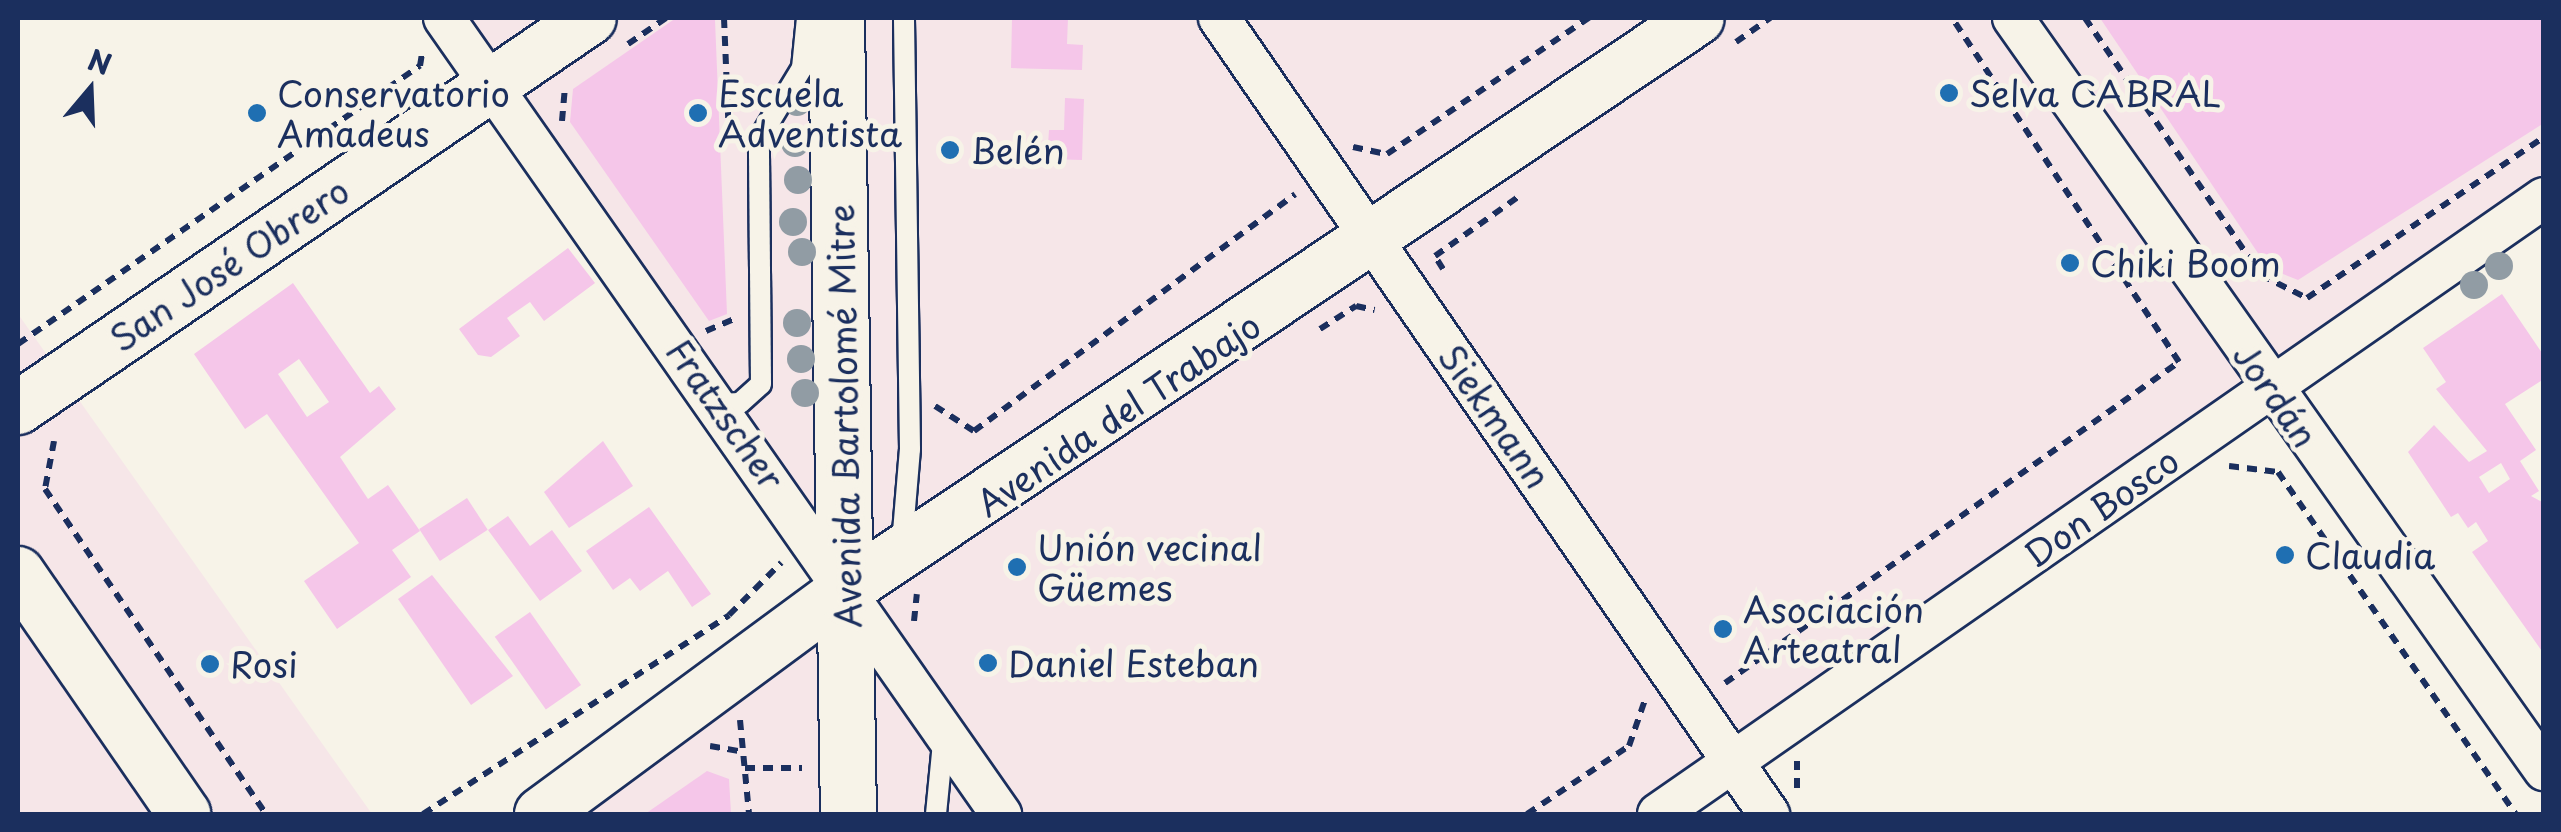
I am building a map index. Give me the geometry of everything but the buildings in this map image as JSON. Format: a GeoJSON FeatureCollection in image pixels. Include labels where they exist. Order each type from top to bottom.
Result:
{"type":"FeatureCollection","features":[{"type":"Feature","properties":{"kind":"main road","name":"Avenida Bartolomé Mitre"},"geometry":{"type":"LineString","coordinates":[[836,18],[848,588],[848,814]]}},
{"type":"Feature","properties":{"kind":"street","name":"Fratzscher"},"geometry":{"type":"LineString","coordinates":[[444,18],[848,588],[1001,814]]}},
{"type":"Feature","properties":{"kind":"street","name":"Siekmann"},"geometry":{"type":"LineString","coordinates":[[1219,18],[1770,814]]}},
{"type":"Feature","properties":{"kind":"street","name":"Jordán"},"geometry":{"type":"LineString","coordinates":[[2013,18],[2271,389],[2544,770]]}},
{"type":"Feature","properties":{"kind":"street","name":"San José Obrero"},"geometry":{"type":"LineString","coordinates":[[18,408],[491,85],[607,32]]}},
{"type":"Feature","properties":{"kind":"street","name":"Avenida del Trabajo"},"geometry":{"type":"LineString","coordinates":[[540,814],[848,588],[918,570],[1375,243],[1710,34]]}},
{"type":"Feature","properties":{"kind":"street","name":"Don Bosco"},"geometry":{"type":"LineString","coordinates":[[1658,814],[2544,198]]}},
{"type":"Feature","properties":{"kind":"street"},"geometry":{"type":"LineString","coordinates":[[18,573],[184,814]]}},
{"type":"Feature","properties":{"kind":"lane"},"geometry":{"type":"LineString","coordinates":[[719,404],[740,403],[761,384],[759,139],[802,68],[807,18]]}},
{"type":"Feature","properties":{"kind":"lane"},"geometry":{"type":"LineString","coordinates":[[904,18],[918,570]]}},
{"type":"Feature","properties":{"kind":"lane"},"geometry":{"type":"LineString","coordinates":[[936,814],[946,776],[942,727]]}},
{"type":"Feature","properties":{"kind":"path"},"geometry":{"type":"LineString","coordinates":[[607,32],[666,18]]}},
{"type":"Feature","properties":{"kind":"path"},"geometry":{"type":"LineString","coordinates":[[1346,146],[1387,154],[1589,18]]}},
{"type":"Feature","properties":{"kind":"path"},"geometry":{"type":"LineString","coordinates":[[1710,34],[1770,18]]}},
{"type":"Feature","properties":{"kind":"path"},"geometry":{"type":"LineString","coordinates":[[1709,670],[1720,687],[2179,362],[1952,18]]}},
{"type":"Feature","properties":{"kind":"path"},"geometry":{"type":"LineString","coordinates":[[2085,18],[2261,275],[2306,298],[2544,137]]}},
{"type":"Feature","properties":{"kind":"path"},"geometry":{"type":"LineString","coordinates":[[18,344],[420,66]]}},
{"type":"Feature","properties":{"kind":"path"},"geometry":{"type":"LineString","coordinates":[[572,141],[561,125],[566,87],[580,77]]}},
{"type":"Feature","properties":{"kind":"path"},"geometry":{"type":"LineString","coordinates":[[974,431],[1294,200],[1296,182]]}},
{"type":"Feature","properties":{"kind":"path"},"geometry":{"type":"LineString","coordinates":[[1456,289],[1434,256],[1530,188]]}},
{"type":"Feature","properties":{"kind":"path"},"geometry":{"type":"LineString","coordinates":[[1307,338],[1356,306],[1387,312]]}},
{"type":"Feature","properties":{"kind":"path"},"geometry":{"type":"LineString","coordinates":[[693,316],[704,332],[736,318]]}},
{"type":"Feature","properties":{"kind":"path"},"geometry":{"type":"LineString","coordinates":[[68,431],[52,442],[45,489],[266,814]]}},
{"type":"Feature","properties":{"kind":"path"},"geometry":{"type":"LineString","coordinates":[[2278,472],[2516,814]]}},
{"type":"Feature","properties":{"kind":"path"},"geometry":{"type":"LineString","coordinates":[[423,814],[728,615],[778,573],[788,544]]}},
{"type":"Feature","properties":{"kind":"path"},"geometry":{"type":"LineString","coordinates":[[914,628],[918,570]]}},
{"type":"Feature","properties":{"kind":"path"},"geometry":{"type":"LineString","coordinates":[[1527,814],[1629,746],[1647,693],[1636,678]]}},
{"type":"Feature","properties":{"kind":"shaded area"},"geometry":{"type":"Polygon","coordinates":[[[444,18],[2543,18],[2543,198],[1658,814],[541,814],[847,588],[444,18]]]}},
{"type":"Feature","properties":{"kind":"shaded area"},"geometry":{"type":"Polygon","coordinates":[[[18,314],[372,814],[18,814],[18,314]]]}},
{"type":"Feature","properties":{"kind":"place","name":"Selva CABRAL"},"geometry":{"type":"Point","coordinates":[1949,93]}},
{"type":"Feature","properties":{"kind":"place","name":"Conservatorio Amadeus"},"geometry":{"type":"Point","coordinates":[257,113]}},
{"type":"Feature","properties":{"kind":"place","name":"Escuela Adventista"},"geometry":{"type":"Point","coordinates":[698,113]}},
{"type":"Feature","properties":{"kind":"place","name":"Belén"},"geometry":{"type":"Point","coordinates":[950,150]}},
{"type":"Feature","properties":{"kind":"place","name":"Chiki Boom"},"geometry":{"type":"Point","coordinates":[2070,263]}},
{"type":"Feature","properties":{"kind":"place","name":"Claudia"},"geometry":{"type":"Point","coordinates":[2285,555]}},
{"type":"Feature","properties":{"kind":"place","name":"Unión vecinal Güemes"},"geometry":{"type":"Point","coordinates":[1017,567]}},
{"type":"Feature","properties":{"kind":"place","name":"Asociación Arteatral"},"geometry":{"type":"Point","coordinates":[1723,629]}},
{"type":"Feature","properties":{"kind":"place","name":"Daniel Esteban"},"geometry":{"type":"Point","coordinates":[988,663]}},
{"type":"Feature","properties":{"kind":"place","name":"Rosi"},"geometry":{"type":"Point","coordinates":[210,664]}}]}
